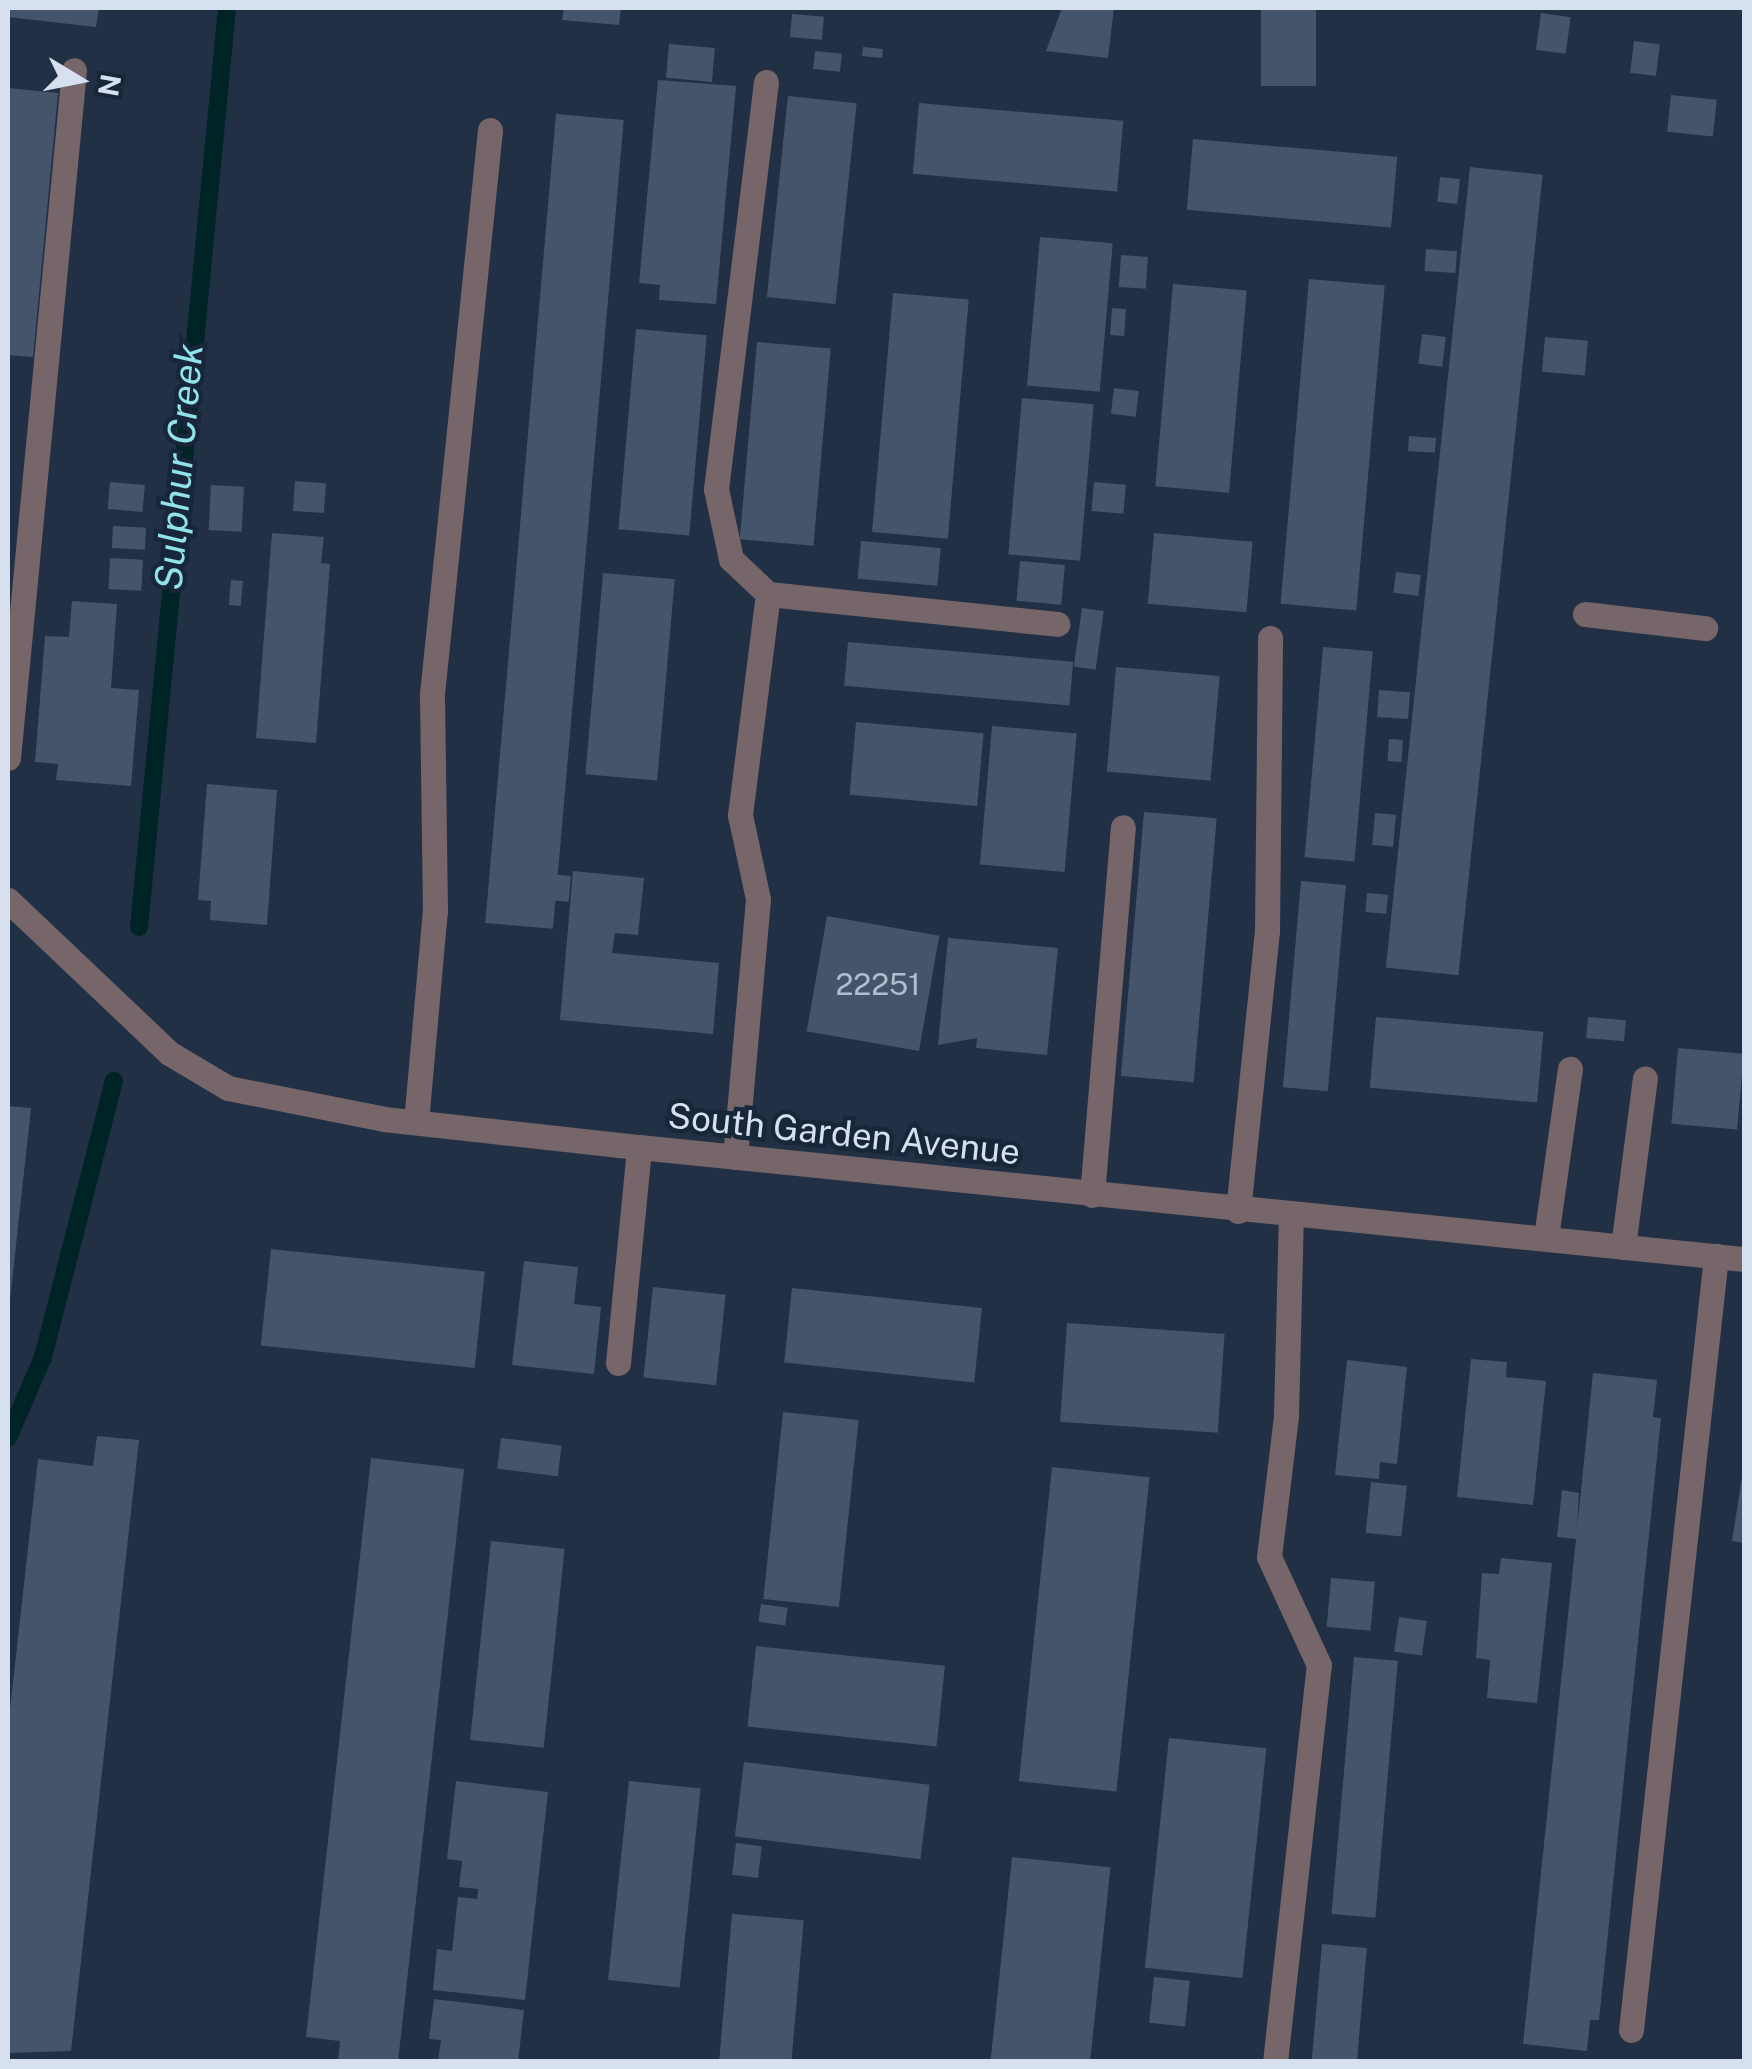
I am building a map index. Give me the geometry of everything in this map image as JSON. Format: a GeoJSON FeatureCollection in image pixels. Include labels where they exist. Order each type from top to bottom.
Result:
{"type":"FeatureCollection","features":[{"type":"Feature","properties":{"kind":"street"},"geometry":{"type":"LineString","coordinates":[[8,758],[74,70]]}},
{"type":"Feature","properties":{"kind":"street"},"geometry":{"type":"LineString","coordinates":[[766,82],[716,488],[731,559],[768,594],[1057,624]]}},
{"type":"Feature","properties":{"kind":"street"},"geometry":{"type":"LineString","coordinates":[[416,1122],[435,911],[432,694],[490,130]]}},
{"type":"Feature","properties":{"kind":"street"},"geometry":{"type":"LineString","coordinates":[[735,1157],[758,899],[740,815],[768,594]]}},
{"type":"Feature","properties":{"kind":"street"},"geometry":{"type":"LineString","coordinates":[[1585,614],[1705,628]]}},
{"type":"Feature","properties":{"kind":"street"},"geometry":{"type":"LineString","coordinates":[[1238,1211],[1267,932],[1270,638]]}},
{"type":"Feature","properties":{"kind":"street"},"geometry":{"type":"LineString","coordinates":[[1092,1195],[1123,827]]}},
{"type":"Feature","properties":{"kind":"street","name":"South Garden Avenue"},"geometry":{"type":"LineString","coordinates":[[8,900],[169,1053],[228,1088],[416,1122],[1238,1211],[1744,1259]]}},
{"type":"Feature","properties":{"kind":"street"},"geometry":{"type":"LineString","coordinates":[[1546,1238],[1570,1069]]}},
{"type":"Feature","properties":{"kind":"street"},"geometry":{"type":"LineString","coordinates":[[1623,1247],[1645,1078]]}},
{"type":"Feature","properties":{"kind":"street"},"geometry":{"type":"LineString","coordinates":[[618,1363],[638,1147]]}},
{"type":"Feature","properties":{"kind":"street"},"geometry":{"type":"LineString","coordinates":[[1275,2062],[1319,1665],[1268,1557],[1286,1416],[1291,1216]]}},
{"type":"Feature","properties":{"kind":"street"},"geometry":{"type":"LineString","coordinates":[[1631,2030],[1716,1256]]}},
{"type":"Feature","properties":{"kind":"building"},"geometry":{"type":"Polygon","coordinates":[[[8,8],[99,8],[96,27],[8,17],[8,8]]]}},
{"type":"Feature","properties":{"kind":"building"},"geometry":{"type":"Polygon","coordinates":[[[564,8],[621,8],[619,25],[562,20],[564,8]]]}},
{"type":"Feature","properties":{"kind":"building"},"geometry":{"type":"Polygon","coordinates":[[[1062,8],[1114,8],[1108,58],[1046,51],[1062,8]]]}},
{"type":"Feature","properties":{"kind":"building"},"geometry":{"type":"Polygon","coordinates":[[[1261,8],[1316,8],[1316,86],[1261,86],[1261,8]]]}},
{"type":"Feature","properties":{"kind":"building"},"geometry":{"type":"Polygon","coordinates":[[[1541,13],[1571,17],[1566,54],[1536,50],[1541,13]]]}},
{"type":"Feature","properties":{"kind":"building"},"geometry":{"type":"Polygon","coordinates":[[[792,14],[824,17],[822,40],[790,37],[792,14]]]}},
{"type":"Feature","properties":{"kind":"building"},"geometry":{"type":"Polygon","coordinates":[[[1634,41],[1660,44],[1656,76],[1630,73],[1634,41]]]}},
{"type":"Feature","properties":{"kind":"building"},"geometry":{"type":"Polygon","coordinates":[[[669,44],[715,48],[712,82],[666,78],[669,44]]]}},
{"type":"Feature","properties":{"kind":"building"},"geometry":{"type":"Polygon","coordinates":[[[863,47],[883,49],[882,58],[862,56],[863,47]]]}},
{"type":"Feature","properties":{"kind":"building"},"geometry":{"type":"Polygon","coordinates":[[[815,51],[842,54],[840,72],[813,69],[815,51]]]}},
{"type":"Feature","properties":{"kind":"building"},"geometry":{"type":"Polygon","coordinates":[[[658,80],[736,86],[716,304],[659,300],[660,285],[639,283],[658,80]]]}},
{"type":"Feature","properties":{"kind":"building"},"geometry":{"type":"Polygon","coordinates":[[[8,88],[58,93],[33,357],[8,355],[8,88]]]}},
{"type":"Feature","properties":{"kind":"building"},"geometry":{"type":"Polygon","coordinates":[[[1671,95],[1717,100],[1713,137],[1667,132],[1671,95]]]}},
{"type":"Feature","properties":{"kind":"building"},"geometry":{"type":"Polygon","coordinates":[[[788,96],[857,103],[836,304],[767,297],[788,96]]]}},
{"type":"Feature","properties":{"kind":"building"},"geometry":{"type":"Polygon","coordinates":[[[919,103],[1123,121],[1117,192],[913,174],[919,103]]]}},
{"type":"Feature","properties":{"kind":"building"},"geometry":{"type":"Polygon","coordinates":[[[556,114],[624,120],[553,929],[485,923],[556,114]]]}},
{"type":"Feature","properties":{"kind":"building"},"geometry":{"type":"Polygon","coordinates":[[[1193,139],[1397,157],[1391,228],[1187,210],[1193,139]]]}},
{"type":"Feature","properties":{"kind":"building"},"geometry":{"type":"Polygon","coordinates":[[[1470,167],[1543,175],[1458,975],[1386,968],[1470,167]]]}},
{"type":"Feature","properties":{"kind":"building"},"geometry":{"type":"Polygon","coordinates":[[[1440,177],[1460,179],[1457,204],[1437,202],[1440,177]]]}},
{"type":"Feature","properties":{"kind":"building"},"geometry":{"type":"Polygon","coordinates":[[[1040,237],[1113,243],[1100,392],[1027,385],[1040,237]]]}},
{"type":"Feature","properties":{"kind":"building"},"geometry":{"type":"Polygon","coordinates":[[[1426,249],[1457,251],[1455,273],[1424,271],[1426,249]]]}},
{"type":"Feature","properties":{"kind":"building"},"geometry":{"type":"Polygon","coordinates":[[[1121,255],[1148,257],[1146,289],[1119,287],[1121,255]]]}},
{"type":"Feature","properties":{"kind":"building"},"geometry":{"type":"Polygon","coordinates":[[[1309,279],[1385,286],[1356,610],[1281,604],[1309,279]]]}},
{"type":"Feature","properties":{"kind":"building"},"geometry":{"type":"Polygon","coordinates":[[[1173,284],[1247,290],[1229,493],[1155,486],[1173,284]]]}},
{"type":"Feature","properties":{"kind":"building"},"geometry":{"type":"Polygon","coordinates":[[[893,293],[969,300],[948,539],[872,532],[893,293]]]}},
{"type":"Feature","properties":{"kind":"building"},"geometry":{"type":"Polygon","coordinates":[[[1112,308],[1126,309],[1124,336],[1110,335],[1112,308]]]}},
{"type":"Feature","properties":{"kind":"building"},"geometry":{"type":"Polygon","coordinates":[[[636,329],[707,335],[689,535],[618,529],[636,329]]]}},
{"type":"Feature","properties":{"kind":"building"},"geometry":{"type":"Polygon","coordinates":[[[1422,334],[1446,337],[1442,367],[1418,364],[1422,334]]]}},
{"type":"Feature","properties":{"kind":"building"},"geometry":{"type":"Polygon","coordinates":[[[1545,337],[1588,341],[1585,376],[1542,372],[1545,337]]]}},
{"type":"Feature","properties":{"kind":"building"},"geometry":{"type":"Polygon","coordinates":[[[757,342],[831,348],[813,546],[740,539],[757,342]]]}},
{"type":"Feature","properties":{"kind":"building"},"geometry":{"type":"Polygon","coordinates":[[[1114,388],[1139,391],[1136,417],[1111,414],[1114,388]]]}},
{"type":"Feature","properties":{"kind":"building"},"geometry":{"type":"Polygon","coordinates":[[[1022,398],[1094,404],[1080,561],[1008,554],[1022,398]]]}},
{"type":"Feature","properties":{"kind":"building"},"geometry":{"type":"Polygon","coordinates":[[[1409,436],[1436,438],[1435,453],[1408,451],[1409,436]]]}},
{"type":"Feature","properties":{"kind":"building"},"geometry":{"type":"Polygon","coordinates":[[[295,481],[326,483],[324,513],[293,511],[295,481]]]}},
{"type":"Feature","properties":{"kind":"building"},"geometry":{"type":"Polygon","coordinates":[[[110,482],[145,485],[143,512],[108,509],[110,482]]]}},
{"type":"Feature","properties":{"kind":"building"},"geometry":{"type":"Polygon","coordinates":[[[1094,482],[1126,485],[1123,514],[1091,511],[1094,482]]]}},
{"type":"Feature","properties":{"kind":"building"},"geometry":{"type":"Polygon","coordinates":[[[211,485],[244,487],[242,532],[209,530],[211,485]]]}},
{"type":"Feature","properties":{"kind":"building"},"geometry":{"type":"Polygon","coordinates":[[[113,526],[146,528],[145,550],[112,548],[113,526]]]}},
{"type":"Feature","properties":{"kind":"building"},"geometry":{"type":"Polygon","coordinates":[[[272,533],[324,537],[321,563],[330,564],[316,743],[256,738],[272,533]]]}},
{"type":"Feature","properties":{"kind":"building"},"geometry":{"type":"Polygon","coordinates":[[[1154,533],[1253,542],[1246,612],[1148,604],[1154,533]]]}},
{"type":"Feature","properties":{"kind":"building"},"geometry":{"type":"Polygon","coordinates":[[[861,541],[941,548],[937,586],[858,579],[861,541]]]}},
{"type":"Feature","properties":{"kind":"building"},"geometry":{"type":"Polygon","coordinates":[[[110,558],[143,560],[141,591],[108,589],[110,558]]]}},
{"type":"Feature","properties":{"kind":"building"},"geometry":{"type":"Polygon","coordinates":[[[1020,561],[1065,565],[1061,605],[1017,601],[1020,561]]]}},
{"type":"Feature","properties":{"kind":"building"},"geometry":{"type":"Polygon","coordinates":[[[1396,572],[1421,575],[1418,596],[1393,593],[1396,572]]]}},
{"type":"Feature","properties":{"kind":"building"},"geometry":{"type":"Polygon","coordinates":[[[603,573],[675,579],[657,781],[585,774],[603,573]]]}},
{"type":"Feature","properties":{"kind":"building"},"geometry":{"type":"Polygon","coordinates":[[[231,580],[243,581],[241,606],[229,605],[231,580]]]}},
{"type":"Feature","properties":{"kind":"building"},"geometry":{"type":"Polygon","coordinates":[[[72,601],[117,604],[111,688],[139,690],[131,786],[56,780],[58,764],[35,762],[45,636],[69,637],[72,601]]]}},
{"type":"Feature","properties":{"kind":"building"},"geometry":{"type":"Polygon","coordinates":[[[1082,608],[1104,611],[1096,669],[1074,666],[1082,608]]]}},
{"type":"Feature","properties":{"kind":"building"},"geometry":{"type":"Polygon","coordinates":[[[848,642],[1073,662],[1069,706],[844,686],[848,642]]]}},
{"type":"Feature","properties":{"kind":"building"},"geometry":{"type":"Polygon","coordinates":[[[1323,647],[1373,651],[1354,862],[1305,857],[1323,647]]]}},
{"type":"Feature","properties":{"kind":"building"},"geometry":{"type":"Polygon","coordinates":[[[1116,667],[1220,676],[1210,781],[1107,772],[1116,667]]]}},
{"type":"Feature","properties":{"kind":"building"},"geometry":{"type":"Polygon","coordinates":[[[1379,690],[1410,692],[1408,719],[1377,717],[1379,690]]]}},
{"type":"Feature","properties":{"kind":"building"},"geometry":{"type":"Polygon","coordinates":[[[856,722],[984,733],[977,806],[850,795],[856,722]]]}},
{"type":"Feature","properties":{"kind":"building"},"geometry":{"type":"Polygon","coordinates":[[[992,726],[1077,733],[1065,872],[980,864],[992,726]]]}},
{"type":"Feature","properties":{"kind":"building"},"geometry":{"type":"Polygon","coordinates":[[[1389,739],[1403,740],[1401,762],[1387,761],[1389,739]]]}},
{"type":"Feature","properties":{"kind":"building"},"geometry":{"type":"Polygon","coordinates":[[[207,784],[277,790],[267,925],[210,920],[211,901],[198,900],[207,784]]]}},
{"type":"Feature","properties":{"kind":"building"},"geometry":{"type":"Polygon","coordinates":[[[1144,812],[1217,818],[1194,1082],[1121,1076],[1144,812]]]}},
{"type":"Feature","properties":{"kind":"building"},"geometry":{"type":"Polygon","coordinates":[[[1375,813],[1396,815],[1393,847],[1372,845],[1375,813]]]}},
{"type":"Feature","properties":{"kind":"building"},"geometry":{"type":"Polygon","coordinates":[[[573,871],[644,878],[638,935],[615,933],[612,953],[719,963],[713,1034],[560,1020],[573,871]]]}},
{"type":"Feature","properties":{"kind":"building"},"geometry":{"type":"Polygon","coordinates":[[[549,874],[571,876],[569,902],[547,900],[549,874]]]}},
{"type":"Feature","properties":{"kind":"building"},"geometry":{"type":"Polygon","coordinates":[[[1301,881],[1346,885],[1328,1091],[1283,1087],[1301,881]]]}},
{"type":"Feature","properties":{"kind":"building"},"geometry":{"type":"Polygon","coordinates":[[[1367,893],[1388,895],[1386,914],[1365,912],[1367,893]]]}},
{"type":"Feature","properties":{"kind":"building"},"geometry":{"type":"Polygon","coordinates":[[[827,916],[939,936],[919,1051],[807,1031],[827,916]]]}},
{"type":"Feature","properties":{"kind":"building"},"geometry":{"type":"Polygon","coordinates":[[[948,938],[1058,948],[1047,1055],[976,1048],[977,1038],[938,1045],[948,938]]]}},
{"type":"Feature","properties":{"kind":"building"},"geometry":{"type":"Polygon","coordinates":[[[1376,1017],[1543,1032],[1537,1102],[1370,1088],[1376,1017]]]}},
{"type":"Feature","properties":{"kind":"building"},"geometry":{"type":"Polygon","coordinates":[[[1588,1017],[1626,1020],[1624,1041],[1586,1038],[1588,1017]]]}},
{"type":"Feature","properties":{"kind":"building"},"geometry":{"type":"Polygon","coordinates":[[[1678,1048],[1744,1054],[1737,1129],[1671,1124],[1678,1048]]]}},
{"type":"Feature","properties":{"kind":"building"},"geometry":{"type":"Polygon","coordinates":[[[8,1106],[31,1108],[10,1300],[8,1300],[8,1106]]]}},
{"type":"Feature","properties":{"kind":"building"},"geometry":{"type":"Polygon","coordinates":[[[271,1249],[485,1271],[475,1368],[261,1345],[271,1249]]]}},
{"type":"Feature","properties":{"kind":"building"},"geometry":{"type":"Polygon","coordinates":[[[524,1261],[578,1267],[574,1304],[601,1307],[594,1374],[512,1365],[524,1261]]]}},
{"type":"Feature","properties":{"kind":"building"},"geometry":{"type":"Polygon","coordinates":[[[653,1287],[726,1295],[716,1385],[643,1378],[653,1287]]]}},
{"type":"Feature","properties":{"kind":"building"},"geometry":{"type":"Polygon","coordinates":[[[792,1288],[982,1308],[974,1383],[784,1363],[792,1288]]]}},
{"type":"Feature","properties":{"kind":"building"},"geometry":{"type":"Polygon","coordinates":[[[1067,1323],[1225,1334],[1218,1433],[1060,1422],[1067,1323]]]}},
{"type":"Feature","properties":{"kind":"building"},"geometry":{"type":"Polygon","coordinates":[[[1471,1359],[1507,1362],[1506,1377],[1546,1381],[1533,1505],[1457,1497],[1471,1359]]]}},
{"type":"Feature","properties":{"kind":"building"},"geometry":{"type":"Polygon","coordinates":[[[1347,1360],[1407,1367],[1397,1464],[1380,1462],[1379,1479],[1335,1475],[1347,1360]]]}},
{"type":"Feature","properties":{"kind":"building"},"geometry":{"type":"Polygon","coordinates":[[[1593,1373],[1657,1380],[1653,1417],[1661,1418],[1599,2020],[1590,2020],[1587,2051],[1523,2044],[1576,1539],[1557,1537],[1562,1490],[1579,1493],[1577,1530],[1593,1373]]]}},
{"type":"Feature","properties":{"kind":"building"},"geometry":{"type":"Polygon","coordinates":[[[783,1412],[859,1420],[839,1607],[763,1599],[783,1412]]]}},
{"type":"Feature","properties":{"kind":"building"},"geometry":{"type":"Polygon","coordinates":[[[97,1436],[139,1440],[71,2051],[8,2053],[8,1727],[38,1459],[93,1466],[97,1436]]]}},
{"type":"Feature","properties":{"kind":"building"},"geometry":{"type":"Polygon","coordinates":[[[501,1438],[562,1445],[558,1476],[497,1469],[501,1438]]]}},
{"type":"Feature","properties":{"kind":"building"},"geometry":{"type":"Polygon","coordinates":[[[371,1458],[464,1469],[398,2062],[338,2062],[340,2041],[306,2037],[371,1458]]]}},
{"type":"Feature","properties":{"kind":"building"},"geometry":{"type":"Polygon","coordinates":[[[1744,1464],[1744,1543],[1732,1541],[1744,1464]]]}},
{"type":"Feature","properties":{"kind":"building"},"geometry":{"type":"Polygon","coordinates":[[[1052,1467],[1149,1477],[1116,1792],[1019,1781],[1052,1467]]]}},
{"type":"Feature","properties":{"kind":"building"},"geometry":{"type":"Polygon","coordinates":[[[1371,1482],[1407,1486],[1401,1536],[1366,1533],[1371,1482]]]}},
{"type":"Feature","properties":{"kind":"building"},"geometry":{"type":"Polygon","coordinates":[[[491,1541],[565,1549],[544,1748],[470,1740],[491,1541]]]}},
{"type":"Feature","properties":{"kind":"building"},"geometry":{"type":"Polygon","coordinates":[[[1501,1558],[1552,1563],[1537,1703],[1487,1698],[1490,1660],[1476,1658],[1482,1573],[1499,1574],[1501,1558]]]}},
{"type":"Feature","properties":{"kind":"building"},"geometry":{"type":"Polygon","coordinates":[[[1331,1578],[1375,1582],[1371,1631],[1327,1627],[1331,1578]]]}},
{"type":"Feature","properties":{"kind":"building"},"geometry":{"type":"Polygon","coordinates":[[[761,1604],[788,1608],[785,1626],[758,1622],[761,1604]]]}},
{"type":"Feature","properties":{"kind":"building"},"geometry":{"type":"Polygon","coordinates":[[[1399,1617],[1427,1621],[1422,1656],[1394,1652],[1399,1617]]]}},
{"type":"Feature","properties":{"kind":"building"},"geometry":{"type":"Polygon","coordinates":[[[756,1646],[945,1666],[936,1746],[748,1727],[756,1646]]]}},
{"type":"Feature","properties":{"kind":"building"},"geometry":{"type":"Polygon","coordinates":[[[1354,1657],[1398,1661],[1375,1918],[1332,1914],[1354,1657]]]}},
{"type":"Feature","properties":{"kind":"building"},"geometry":{"type":"Polygon","coordinates":[[[1169,1738],[1266,1748],[1242,1978],[1145,1968],[1169,1738]]]}},
{"type":"Feature","properties":{"kind":"building"},"geometry":{"type":"Polygon","coordinates":[[[744,1762],[930,1785],[920,1859],[735,1836],[744,1762]]]}},
{"type":"Feature","properties":{"kind":"building"},"geometry":{"type":"Polygon","coordinates":[[[456,1781],[548,1792],[525,2000],[433,1990],[437,1949],[452,1951],[458,1897],[477,1899],[478,1889],[459,1887],[462,1861],[447,1859],[456,1781]]]}},
{"type":"Feature","properties":{"kind":"building"},"geometry":{"type":"Polygon","coordinates":[[[629,1781],[701,1789],[680,1987],[608,1980],[629,1781]]]}},
{"type":"Feature","properties":{"kind":"building"},"geometry":{"type":"Polygon","coordinates":[[[736,1843],[762,1846],[758,1878],[732,1875],[736,1843]]]}},
{"type":"Feature","properties":{"kind":"building"},"geometry":{"type":"Polygon","coordinates":[[[1012,1857],[1110,1867],[1090,2062],[990,2062],[1012,1857]]]}},
{"type":"Feature","properties":{"kind":"building"},"geometry":{"type":"Polygon","coordinates":[[[732,1914],[804,1920],[791,2062],[719,2062],[732,1914]]]}},
{"type":"Feature","properties":{"kind":"building"},"geometry":{"type":"Polygon","coordinates":[[[1322,1944],[1367,1948],[1357,2062],[1312,2062],[1322,1944]]]}},
{"type":"Feature","properties":{"kind":"building"},"geometry":{"type":"Polygon","coordinates":[[[1154,1977],[1190,1981],[1185,2027],[1149,2023],[1154,1977]]]}},
{"type":"Feature","properties":{"kind":"building"},"geometry":{"type":"Polygon","coordinates":[[[434,1999],[524,2010],[518,2062],[438,2062],[441,2040],[429,2039],[434,1999]]]}},
{"type":"Feature","properties":{"kind":"waterway","name":"Sulphur Creek"},"geometry":{"type":"LineString","coordinates":[[139,927],[227,8]]}},
{"type":"Feature","properties":{"kind":"waterway","name":"Sulphur Creek"},"geometry":{"type":"LineString","coordinates":[[8,1438],[43,1357],[114,1081]]}}]}
